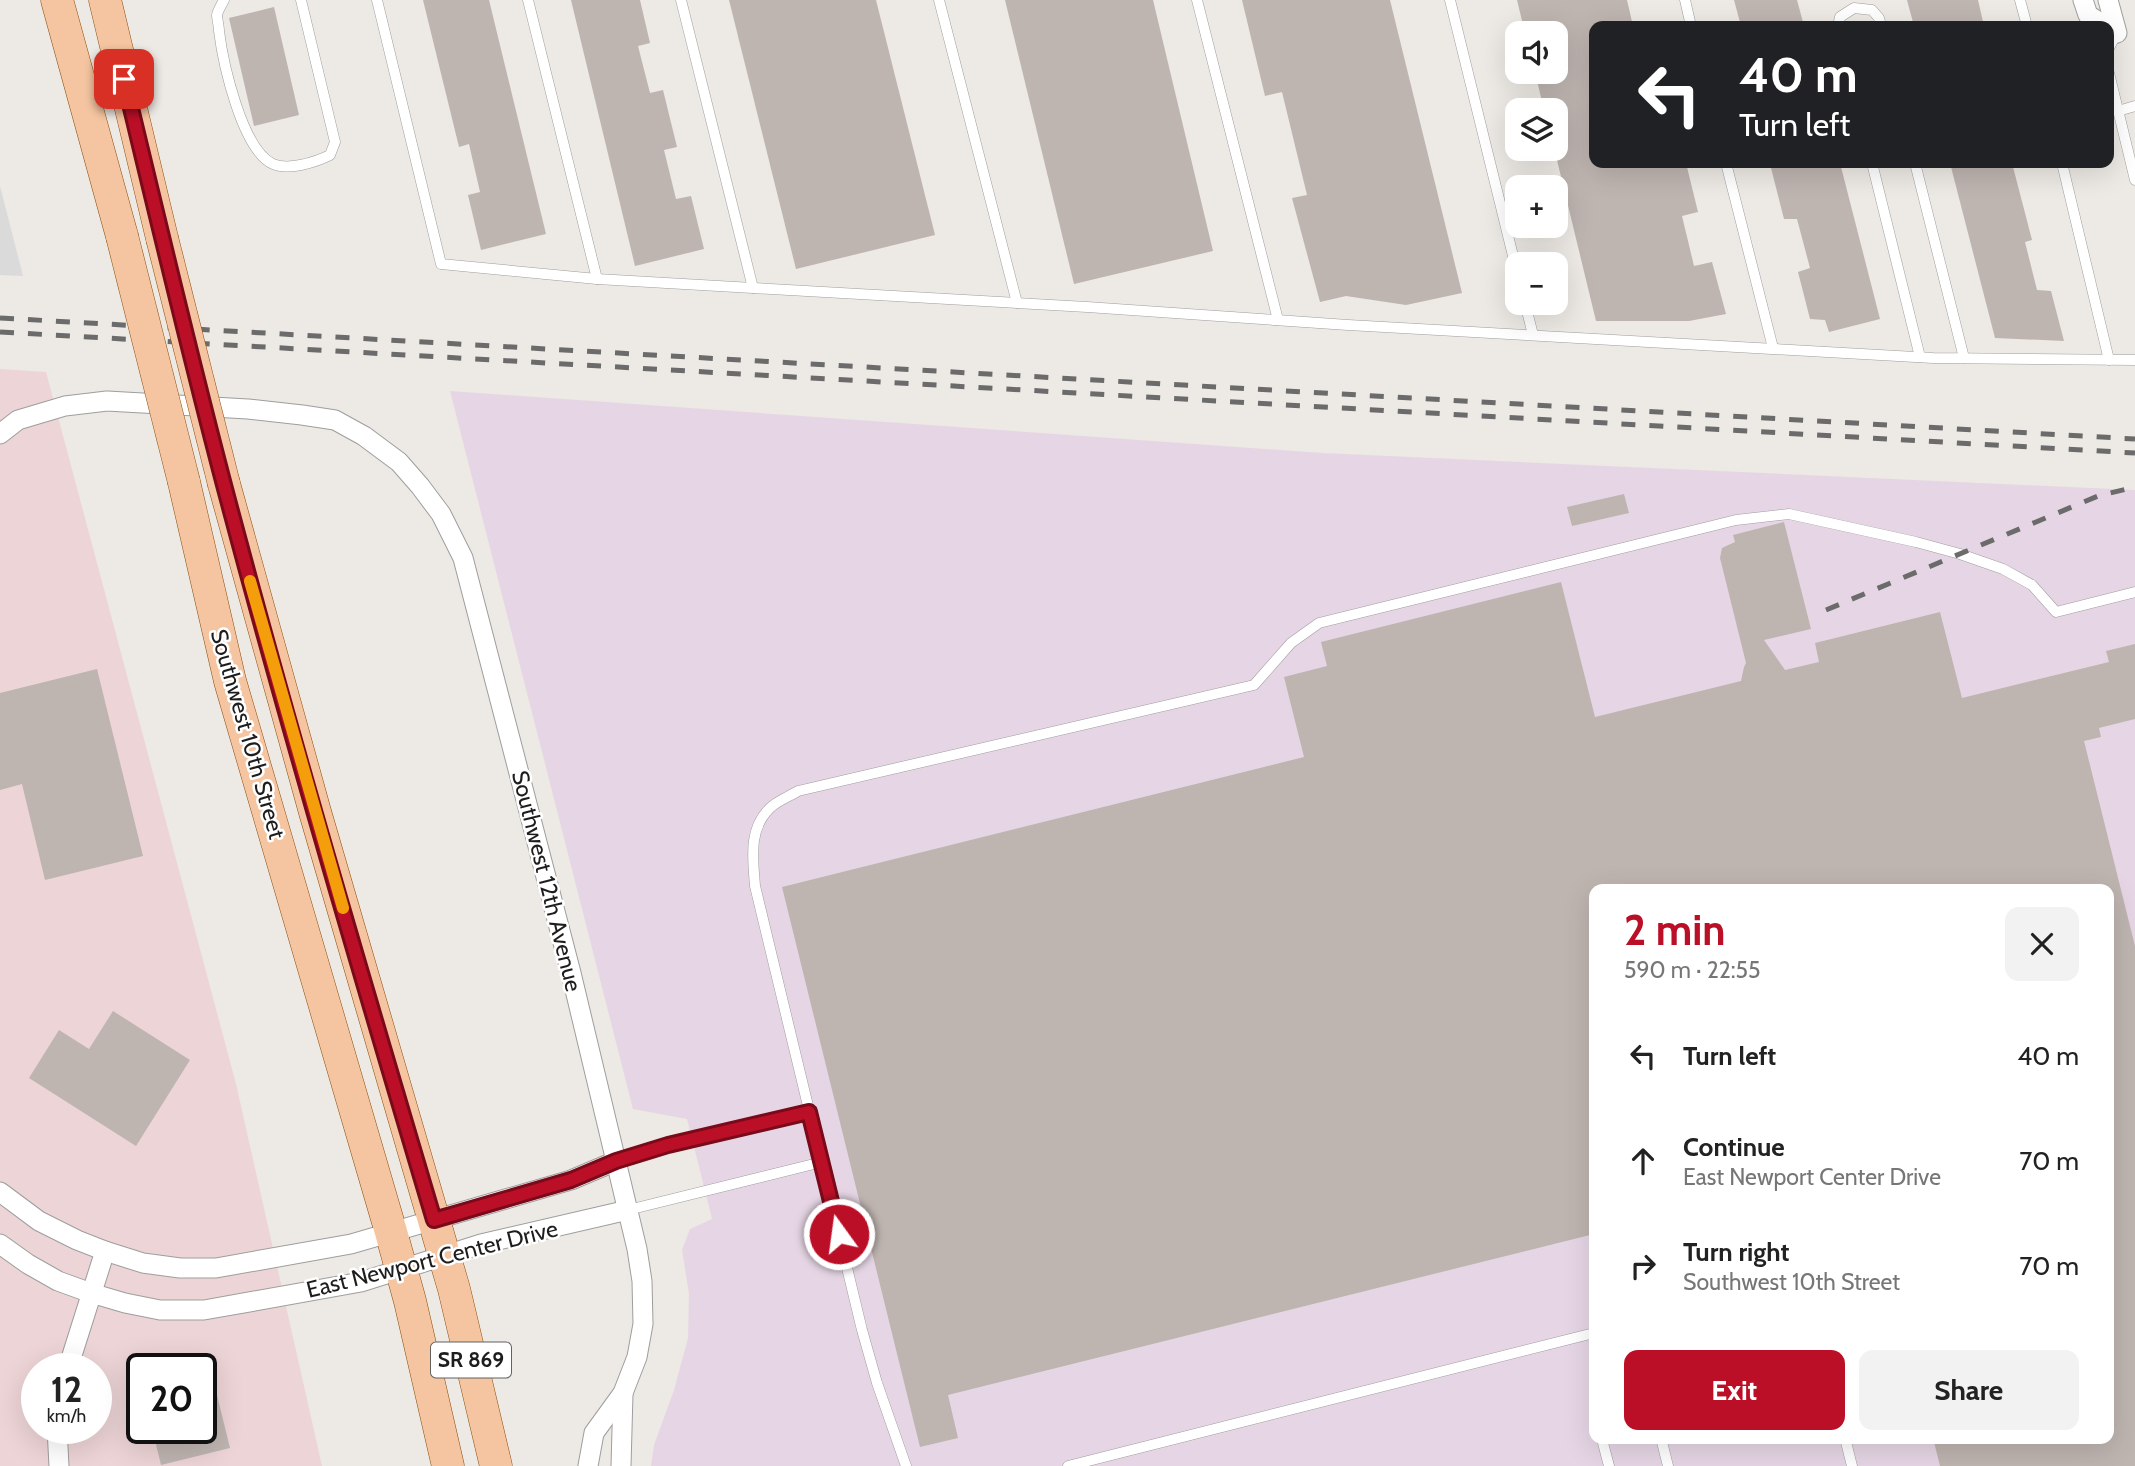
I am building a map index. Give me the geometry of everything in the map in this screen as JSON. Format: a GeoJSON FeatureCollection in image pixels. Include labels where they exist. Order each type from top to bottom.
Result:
{"type":"FeatureCollection","features":[{"type":"Feature","properties":{"kind":"main road","name":"Southwest 10th Street"},"geometry":{"type":"LineString","coordinates":[[57,0],[122,236],[233,692],[391,1232],[448,1466]]}},
{"type":"Feature","properties":{"kind":"main road","name":"Southwest 10th Street"},"geometry":{"type":"LineString","coordinates":[[105,0],[224,484],[315,812],[444,1255],[496,1466]]}},
{"type":"Feature","properties":{"kind":"street"},"geometry":{"type":"LineString","coordinates":[[2083,0],[2088,15],[2095,21]]}},
{"type":"Feature","properties":{"kind":"street"},"geometry":{"type":"LineString","coordinates":[[2108,0],[2109,21]]}},
{"type":"Feature","properties":{"kind":"street"},"geometry":{"type":"LineString","coordinates":[[2114,35],[2135,42]]}},
{"type":"Feature","properties":{"kind":"street","name":"Southwest 12th Avenue"},"geometry":{"type":"LineString","coordinates":[[0,434],[18,420],[65,406],[107,401],[248,409],[335,420],[364,436],[399,462],[441,514],[463,558],[571,972],[642,1280],[643,1324],[637,1356],[623,1393],[594,1433],[588,1466]]}},
{"type":"Feature","properties":{"kind":"street","name":"East Newport Center Drive"},"geometry":{"type":"LineString","coordinates":[[0,1192],[39,1221],[105,1251],[144,1263],[180,1268],[216,1268],[337,1246],[391,1232],[571,1180],[616,1161]]}},
{"type":"Feature","properties":{"kind":"street","name":"East Newport Center Drive"},"geometry":{"type":"LineString","coordinates":[[0,1244],[58,1281],[91,1293],[160,1310],[204,1310],[361,1282],[481,1244],[628,1210]]}},
{"type":"Feature","properties":{"kind":"street"},"geometry":{"type":"LineString","coordinates":[[73,1353],[105,1251]]}},
{"type":"Feature","properties":{"kind":"street","name":"Southwest 12th Avenue"},"geometry":{"type":"LineString","coordinates":[[621,1466],[623,1393]]}},
{"type":"Feature","properties":{"kind":"street"},"geometry":{"type":"LineString","coordinates":[[58,1444],[59,1466]]}},
{"type":"Feature","properties":{"kind":"lane"},"geometry":{"type":"LineString","coordinates":[[224,0],[217,15],[222,56],[247,132],[261,156],[275,165],[302,165],[330,155],[335,142],[301,0]]}},
{"type":"Feature","properties":{"kind":"lane"},"geometry":{"type":"LineString","coordinates":[[377,0],[441,264],[597,279],[1920,357],[2135,360]]}},
{"type":"Feature","properties":{"kind":"lane"},"geometry":{"type":"LineString","coordinates":[[528,0],[597,279]]}},
{"type":"Feature","properties":{"kind":"lane"},"geometry":{"type":"LineString","coordinates":[[681,0],[753,288]]}},
{"type":"Feature","properties":{"kind":"lane"},"geometry":{"type":"LineString","coordinates":[[939,0],[1017,303]]}},
{"type":"Feature","properties":{"kind":"lane"},"geometry":{"type":"LineString","coordinates":[[1197,0],[1278,320]]}},
{"type":"Feature","properties":{"kind":"lane"},"geometry":{"type":"LineString","coordinates":[[1450,0],[1512,252]]}},
{"type":"Feature","properties":{"kind":"lane"},"geometry":{"type":"LineString","coordinates":[[1685,0],[1691,21]]}},
{"type":"Feature","properties":{"kind":"lane"},"geometry":{"type":"LineString","coordinates":[[2020,0],[2026,21]]}},
{"type":"Feature","properties":{"kind":"lane"},"geometry":{"type":"LineString","coordinates":[[1839,21],[1840,17],[1854,8],[1872,10],[1880,21]]}},
{"type":"Feature","properties":{"kind":"lane"},"geometry":{"type":"LineString","coordinates":[[2114,94],[2135,180]]}},
{"type":"Feature","properties":{"kind":"lane"},"geometry":{"type":"LineString","coordinates":[[2118,111],[2135,106]]}},
{"type":"Feature","properties":{"kind":"lane"},"geometry":{"type":"LineString","coordinates":[[1727,168],[1773,348]]}},
{"type":"Feature","properties":{"kind":"lane"},"geometry":{"type":"LineString","coordinates":[[1873,168],[1920,357]]}},
{"type":"Feature","properties":{"kind":"lane"},"geometry":{"type":"LineString","coordinates":[[1916,168],[1964,358]]}},
{"type":"Feature","properties":{"kind":"lane"},"geometry":{"type":"LineString","coordinates":[[2063,168],[2109,360]]}},
{"type":"Feature","properties":{"kind":"lane"},"geometry":{"type":"LineString","coordinates":[[1528,315],[1533,335]]}},
{"type":"Feature","properties":{"kind":"lane"},"geometry":{"type":"LineString","coordinates":[[906,1466],[877,1383],[755,886],[752,844],[758,825],[770,808],[798,791],[1254,685],[1291,643],[1319,623],[1736,520],[1789,514],[1960,554],[2003,569],[2032,584],[2056,612],[2135,592]]}},
{"type":"Feature","properties":{"kind":"lane"},"geometry":{"type":"LineString","coordinates":[[616,1161],[668,1145],[809,1112]]}},
{"type":"Feature","properties":{"kind":"lane"},"geometry":{"type":"LineString","coordinates":[[628,1210],[822,1162]]}},
{"type":"Feature","properties":{"kind":"lane"},"geometry":{"type":"LineString","coordinates":[[1068,1466],[1589,1334]]}},
{"type":"Feature","properties":{"kind":"lane"},"geometry":{"type":"LineString","coordinates":[[1603,1444],[1609,1466]]}},
{"type":"Feature","properties":{"kind":"lane"},"geometry":{"type":"LineString","coordinates":[[1662,1444],[1668,1466]]}},
{"type":"Feature","properties":{"kind":"lane"},"geometry":{"type":"LineString","coordinates":[[1846,1444],[1852,1466]]}},
{"type":"Feature","properties":{"kind":"shaded area"},"geometry":{"type":"Polygon","coordinates":[[[0,186],[23,276],[0,275],[0,186]]]}},
{"type":"Feature","properties":{"kind":"shaded area"},"geometry":{"type":"Polygon","coordinates":[[[0,369],[46,372],[236,1084],[322,1466],[0,1466],[0,369]]]}},
{"type":"Feature","properties":{"kind":"shaded area"},"geometry":{"type":"Polygon","coordinates":[[[450,391],[1323,453],[2135,490],[2135,1466],[651,1466],[654,1445],[674,1390],[688,1338],[689,1294],[682,1250],[690,1229],[712,1219],[687,1119],[633,1109],[450,391]]]}},
{"type":"Feature","properties":{"kind":"building"},"geometry":{"type":"Polygon","coordinates":[[[423,0],[489,0],[546,234],[481,250],[468,195],[480,192],[469,144],[459,147],[423,0]]]}},
{"type":"Feature","properties":{"kind":"building"},"geometry":{"type":"Polygon","coordinates":[[[571,0],[640,0],[650,43],[638,46],[650,93],[663,90],[677,147],[664,150],[676,199],[691,196],[704,249],[635,266],[571,0]]]}},
{"type":"Feature","properties":{"kind":"building"},"geometry":{"type":"Polygon","coordinates":[[[729,0],[876,0],[935,235],[796,269],[729,0]]]}},
{"type":"Feature","properties":{"kind":"building"},"geometry":{"type":"Polygon","coordinates":[[[1005,0],[1153,0],[1213,251],[1074,284],[1005,0]]]}},
{"type":"Feature","properties":{"kind":"building"},"geometry":{"type":"Polygon","coordinates":[[[1242,0],[1390,0],[1462,293],[1406,305],[1346,296],[1320,302],[1292,198],[1307,195],[1282,92],[1265,96],[1242,0]]]}},
{"type":"Feature","properties":{"kind":"building"},"geometry":{"type":"Polygon","coordinates":[[[1517,0],[1627,0],[1632,21],[1589,21],[1589,168],[1687,168],[1698,212],[1682,216],[1694,266],[1712,262],[1726,314],[1689,321],[1596,321],[1568,206],[1568,175],[1561,175],[1557,161],[1568,161],[1568,98],[1541,98],[1538,84],[1568,84],[1568,21],[1522,21],[1517,0]]]}},
{"type":"Feature","properties":{"kind":"building"},"geometry":{"type":"Polygon","coordinates":[[[1734,0],[1797,0],[1803,21],[1740,21],[1734,0]]]}},
{"type":"Feature","properties":{"kind":"building"},"geometry":{"type":"Polygon","coordinates":[[[1907,0],[1978,0],[1983,21],[1913,21],[1907,0]]]}},
{"type":"Feature","properties":{"kind":"building"},"geometry":{"type":"Polygon","coordinates":[[[274,7],[299,115],[254,126],[229,18],[274,7]]]}},
{"type":"Feature","properties":{"kind":"building"},"geometry":{"type":"Polygon","coordinates":[[[1771,168],[1841,168],[1880,319],[1829,332],[1825,320],[1810,319],[1798,272],[1810,268],[1797,219],[1784,219],[1771,168]]]}},
{"type":"Feature","properties":{"kind":"building"},"geometry":{"type":"Polygon","coordinates":[[[1951,168],[2013,168],[2032,240],[2025,242],[2037,290],[2051,291],[2064,341],[1995,338],[1951,168]]]}},
{"type":"Feature","properties":{"kind":"building"},"geometry":{"type":"Polygon","coordinates":[[[1624,494],[1629,513],[1572,526],[1567,507],[1624,494]]]}},
{"type":"Feature","properties":{"kind":"building"},"geometry":{"type":"Polygon","coordinates":[[[1784,522],[1811,629],[1764,640],[1785,670],[1819,662],[1815,643],[1940,612],[1962,698],[2109,662],[2106,651],[2135,644],[2135,719],[2099,728],[2101,737],[2084,741],[2135,946],[2135,1466],[1940,1466],[1934,1444],[2114,1444],[2114,884],[1589,884],[1589,1235],[948,1395],[958,1438],[920,1447],[782,887],[1304,757],[1284,677],[1327,666],[1321,642],[1561,582],[1595,717],[1741,681],[1746,663],[1720,558],[1722,548],[1735,542],[1733,535],[1784,522]]]}},
{"type":"Feature","properties":{"kind":"building"},"geometry":{"type":"Polygon","coordinates":[[[97,669],[143,856],[45,880],[22,784],[0,790],[0,693],[97,669]]]}},
{"type":"Feature","properties":{"kind":"building"},"geometry":{"type":"Polygon","coordinates":[[[113,1011],[190,1060],[136,1146],[29,1078],[59,1030],[89,1049],[113,1011]]]}},
{"type":"Feature","properties":{"kind":"building"},"geometry":{"type":"Polygon","coordinates":[[[217,1395],[230,1448],[161,1465],[156,1444],[217,1444],[217,1395]]]}},
{"type":"Feature","properties":{"kind":"railway"},"geometry":{"type":"LineString","coordinates":[[0,318],[2135,439]]}},
{"type":"Feature","properties":{"kind":"railway"},"geometry":{"type":"LineString","coordinates":[[0,332],[2135,453]]}},
{"type":"Feature","properties":{"kind":"railway"},"geometry":{"type":"LineString","coordinates":[[1826,610],[2098,496],[2135,487]]}},
{"type":"Feature","properties":{"kind":"slow traffic"},"geometry":{"type":"LineString","coordinates":[[250,581],[343,908]]}},
{"type":"Feature","properties":{"kind":"route"},"geometry":{"type":"LineString","coordinates":[[124,79],[246,567],[434,1220],[571,1180],[616,1161],[668,1145],[809,1112],[839,1234]]}}]}
